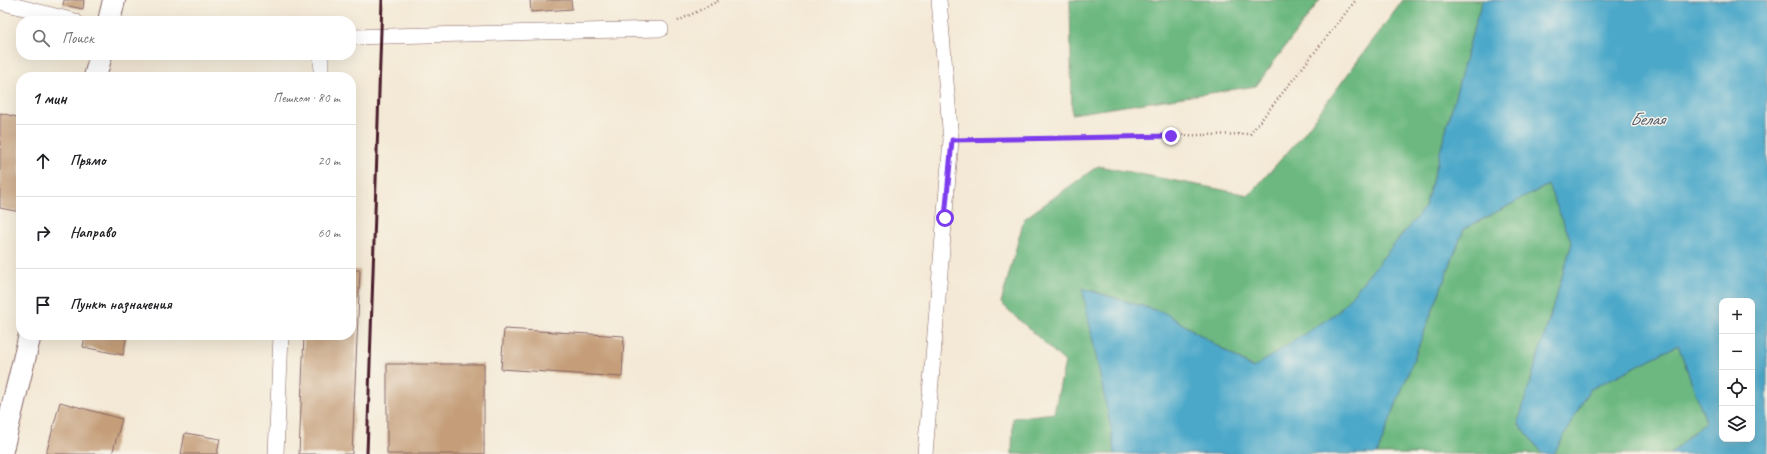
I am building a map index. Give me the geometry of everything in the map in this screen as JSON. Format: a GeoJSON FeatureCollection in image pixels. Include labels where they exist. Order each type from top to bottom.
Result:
{"type":"FeatureCollection","features":[{"type":"Feature","properties":{"kind":"street"},"geometry":{"type":"LineString","coordinates":[[110,16],[114,0]]}},
{"type":"Feature","properties":{"kind":"street"},"geometry":{"type":"LineString","coordinates":[[96,72],[100,60]]}},
{"type":"Feature","properties":{"kind":"street"},"geometry":{"type":"LineString","coordinates":[[1,454],[29,340]]}},
{"type":"Feature","properties":{"kind":"lane"},"geometry":{"type":"LineString","coordinates":[[925,454],[952,140],[939,0]]}},
{"type":"Feature","properties":{"kind":"lane"},"geometry":{"type":"LineString","coordinates":[[0,2],[55,16]]}},
{"type":"Feature","properties":{"kind":"lane"},"geometry":{"type":"LineString","coordinates":[[356,37],[661,29]]}},
{"type":"Feature","properties":{"kind":"lane"},"geometry":{"type":"LineString","coordinates":[[321,60],[321,72]]}},
{"type":"Feature","properties":{"kind":"lane"},"geometry":{"type":"LineString","coordinates":[[276,454],[281,340]]}},
{"type":"Feature","properties":{"kind":"path"},"geometry":{"type":"LineString","coordinates":[[661,29],[720,0]]}},
{"type":"Feature","properties":{"kind":"path"},"geometry":{"type":"LineString","coordinates":[[952,140],[1250,134],[1356,0]]}},
{"type":"Feature","properties":{"kind":"green space"},"geometry":{"type":"Polygon","coordinates":[[[1070,0],[1320,0],[1256,86],[1072,114],[1070,0]]]}},
{"type":"Feature","properties":{"kind":"green space"},"geometry":{"type":"Polygon","coordinates":[[[1403,0],[1483,0],[1476,20],[1425,207],[1338,312],[1254,368],[1165,313],[1083,288],[1112,434],[1114,454],[1012,454],[1013,418],[1054,413],[1065,362],[1001,303],[1024,219],[1098,166],[1249,195],[1301,137],[1403,0]]]}},
{"type":"Feature","properties":{"kind":"green space"},"geometry":{"type":"Polygon","coordinates":[[[1548,185],[1572,243],[1518,423],[1543,454],[1377,454],[1464,229],[1548,185]]]}},
{"type":"Feature","properties":{"kind":"green space"},"geometry":{"type":"Polygon","coordinates":[[[1678,345],[1706,421],[1670,454],[1554,454],[1589,390],[1678,345]]]}},
{"type":"Feature","properties":{"kind":"water","name":"Белая"},"geometry":{"type":"Polygon","coordinates":[[[1483,0],[1767,0],[1767,454],[1670,454],[1706,421],[1678,345],[1589,390],[1554,454],[1543,454],[1518,423],[1572,243],[1548,185],[1464,229],[1377,454],[1114,454],[1112,434],[1082,288],[1165,313],[1253,368],[1338,312],[1425,207],[1476,20],[1483,0]]]}},
{"type":"Feature","properties":{"kind":"building"},"geometry":{"type":"Polygon","coordinates":[[[64,0],[84,0],[83,9],[63,5],[64,0]]]}},
{"type":"Feature","properties":{"kind":"building"},"geometry":{"type":"Polygon","coordinates":[[[530,0],[571,0],[572,9],[531,12],[530,0]]]}},
{"type":"Feature","properties":{"kind":"building"},"geometry":{"type":"Polygon","coordinates":[[[0,113],[16,117],[16,211],[0,208],[0,113]]]}},
{"type":"Feature","properties":{"kind":"building"},"geometry":{"type":"Polygon","coordinates":[[[356,270],[360,270],[352,454],[299,454],[304,340],[356,340],[356,270]]]}},
{"type":"Feature","properties":{"kind":"building"},"geometry":{"type":"Polygon","coordinates":[[[504,329],[624,336],[622,377],[501,369],[504,329]]]}},
{"type":"Feature","properties":{"kind":"building"},"geometry":{"type":"Polygon","coordinates":[[[84,340],[126,340],[123,355],[83,347],[84,340]]]}},
{"type":"Feature","properties":{"kind":"building"},"geometry":{"type":"Polygon","coordinates":[[[387,364],[484,364],[484,454],[387,454],[387,364]]]}},
{"type":"Feature","properties":{"kind":"building"},"geometry":{"type":"Polygon","coordinates":[[[60,402],[122,419],[112,454],[46,454],[60,402]]]}},
{"type":"Feature","properties":{"kind":"building"},"geometry":{"type":"Polygon","coordinates":[[[185,433],[220,439],[217,454],[181,454],[185,433]]]}},
{"type":"Feature","properties":{"kind":"railway"},"geometry":{"type":"LineString","coordinates":[[367,454],[382,0]]}},
{"type":"Feature","properties":{"kind":"route"},"geometry":{"type":"LineString","coordinates":[[945,218],[952,140],[1171,136]]}}]}
